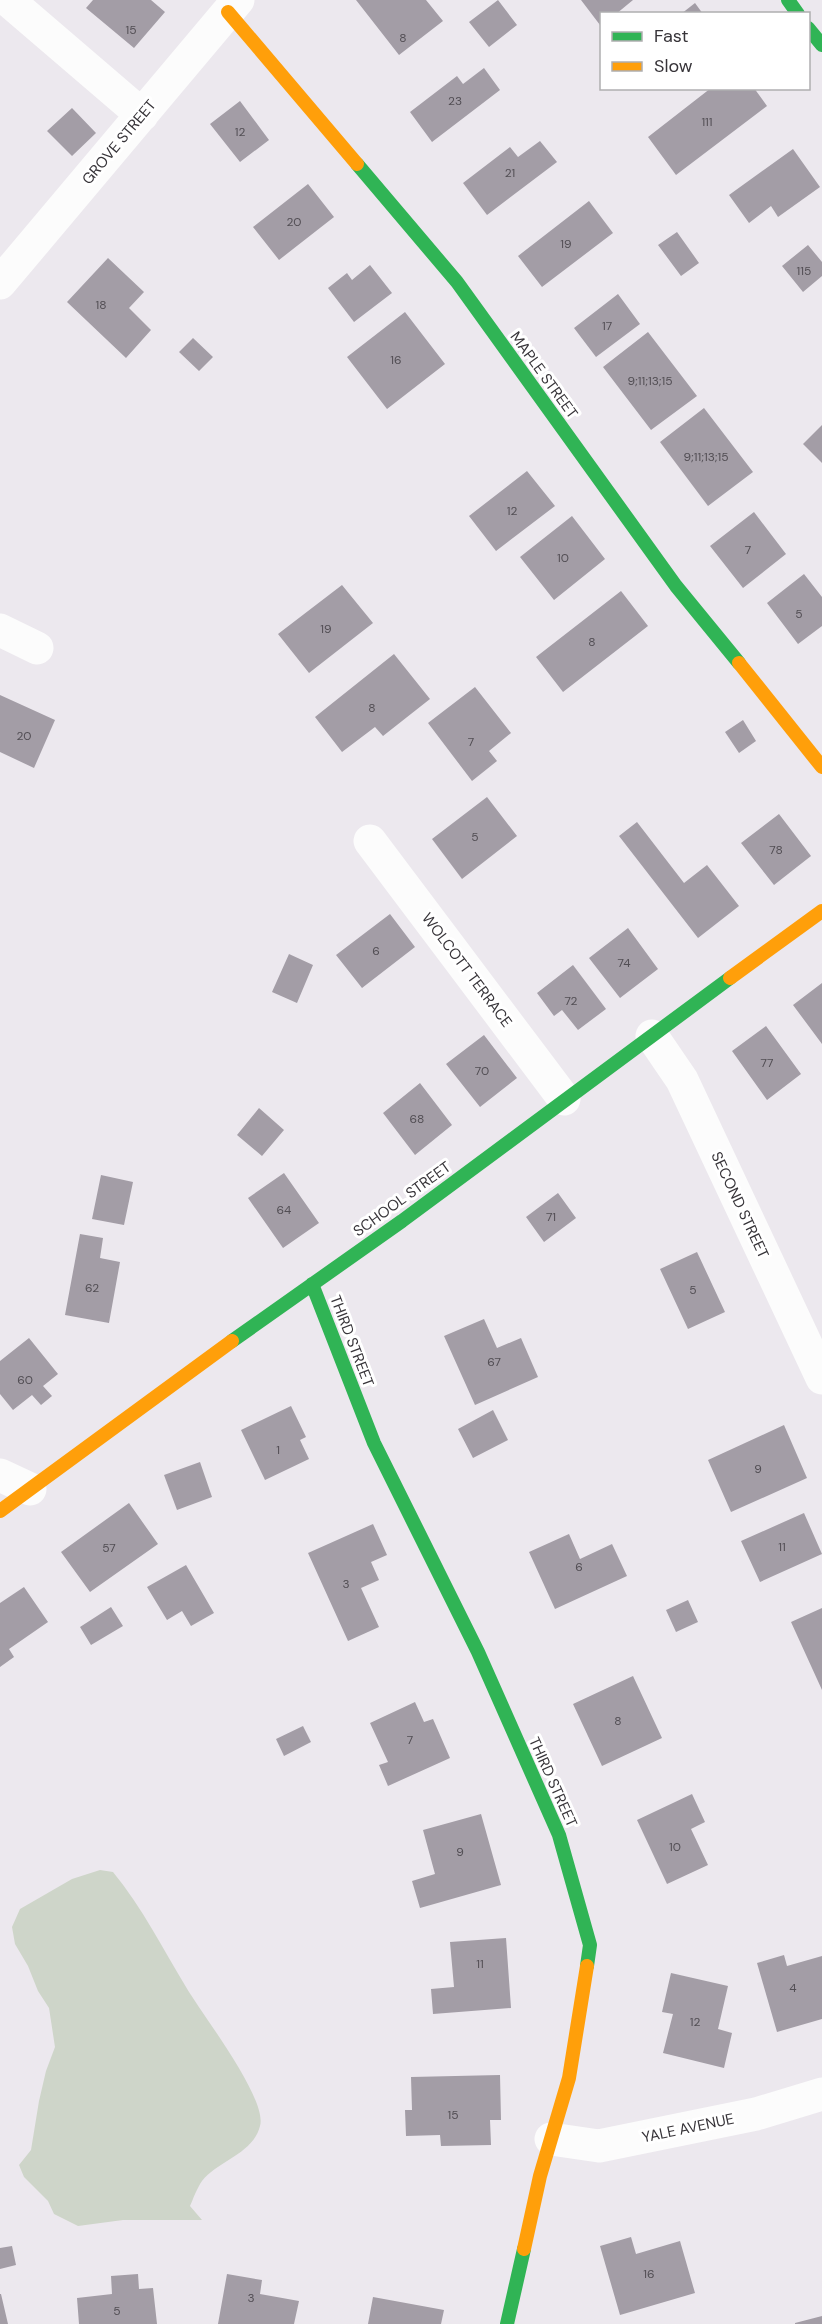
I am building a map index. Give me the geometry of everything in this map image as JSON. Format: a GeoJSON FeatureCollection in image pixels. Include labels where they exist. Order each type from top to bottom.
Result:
{"type":"FeatureCollection","features":[{"type":"Feature","properties":{"kind":"street"},"geometry":{"type":"LineString","coordinates":[[8,0],[142,114]]}},
{"type":"Feature","properties":{"kind":"street","name":"GROVE STREET"},"geometry":{"type":"LineString","coordinates":[[0,283],[233,6]]}},
{"type":"Feature","properties":{"kind":"street","name":"MAPLE STREET"},"geometry":{"type":"LineString","coordinates":[[233,6],[457,282],[676,586],[822,767]]}},
{"type":"Feature","properties":{"kind":"street"},"geometry":{"type":"LineString","coordinates":[[810,30],[822,45]]}},
{"type":"Feature","properties":{"kind":"street"},"geometry":{"type":"LineString","coordinates":[[0,630],[37,648]]}},
{"type":"Feature","properties":{"kind":"street","name":"WOLCOTT TERRACE"},"geometry":{"type":"LineString","coordinates":[[370,841],[564,1099]]}},
{"type":"Feature","properties":{"kind":"street","name":"SCHOOL STREET"},"geometry":{"type":"LineString","coordinates":[[0,1512],[179,1378],[402,1221],[564,1099],[822,911]]}},
{"type":"Feature","properties":{"kind":"street","name":"SECOND STREET"},"geometry":{"type":"LineString","coordinates":[[652,1036],[682,1080],[822,1378]]}},
{"type":"Feature","properties":{"kind":"street","name":"THIRD STREET"},"geometry":{"type":"LineString","coordinates":[[312,1284],[374,1443],[477,1652],[559,1835],[590,1945],[569,2078],[540,2176],[507,2324]]}},
{"type":"Feature","properties":{"kind":"street"},"geometry":{"type":"LineString","coordinates":[[0,1475],[30,1489]]}},
{"type":"Feature","properties":{"kind":"street","name":"YALE AVENUE"},"geometry":{"type":"LineString","coordinates":[[551,2139],[599,2146],[756,2114],[822,2094]]}},
{"type":"Feature","properties":{"kind":"shaded area"},"geometry":{"type":"Polygon","coordinates":[[[100,1870],[113,1872],[133,1899],[186,1987],[232,2056],[260,2113],[260,2126],[250,2144],[209,2174],[198,2187],[190,2206],[202,2220],[123,2220],[78,2226],[54,2214],[48,2201],[24,2177],[19,2165],[31,2150],[39,2101],[46,2071],[55,2047],[49,2008],[15,1944],[12,1927],[20,1909],[72,1879],[100,1870]]]}},
{"type":"Feature","properties":{"kind":"building"},"geometry":{"type":"Polygon","coordinates":[[[93,0],[151,0],[165,12],[134,48],[86,8],[93,0]]]}},
{"type":"Feature","properties":{"kind":"building"},"geometry":{"type":"Polygon","coordinates":[[[356,0],[426,0],[443,21],[399,55],[356,0]]]}},
{"type":"Feature","properties":{"kind":"building"},"geometry":{"type":"Polygon","coordinates":[[[498,0],[517,25],[489,47],[469,22],[498,0]]]}},
{"type":"Feature","properties":{"kind":"building"},"geometry":{"type":"Polygon","coordinates":[[[581,0],[633,0],[618,12],[600,12],[600,25],[581,0]]]}},
{"type":"Feature","properties":{"kind":"building"},"geometry":{"type":"Polygon","coordinates":[[[695,3],[702,12],[684,12],[695,3]]]}},
{"type":"Feature","properties":{"kind":"building"},"geometry":{"type":"Polygon","coordinates":[[[484,68],[500,90],[432,142],[410,112],[457,76],[463,84],[484,68]]]}},
{"type":"Feature","properties":{"kind":"building"},"geometry":{"type":"Polygon","coordinates":[[[708,90],[755,90],[767,106],[676,175],[648,137],[708,90]]]}},
{"type":"Feature","properties":{"kind":"building"},"geometry":{"type":"Polygon","coordinates":[[[240,101],[269,140],[240,162],[210,124],[240,101]]]}},
{"type":"Feature","properties":{"kind":"building"},"geometry":{"type":"Polygon","coordinates":[[[72,108],[96,133],[72,156],[47,131],[72,108]]]}},
{"type":"Feature","properties":{"kind":"building"},"geometry":{"type":"Polygon","coordinates":[[[540,141],[557,162],[487,215],[463,183],[510,147],[518,157],[540,141]]]}},
{"type":"Feature","properties":{"kind":"building"},"geometry":{"type":"Polygon","coordinates":[[[793,149],[820,187],[778,217],[771,206],[749,223],[729,195],[793,149]]]}},
{"type":"Feature","properties":{"kind":"building"},"geometry":{"type":"Polygon","coordinates":[[[308,184],[334,217],[279,260],[253,227],[308,184]]]}},
{"type":"Feature","properties":{"kind":"building"},"geometry":{"type":"Polygon","coordinates":[[[589,201],[613,233],[542,287],[518,256],[589,201]]]}},
{"type":"Feature","properties":{"kind":"building"},"geometry":{"type":"Polygon","coordinates":[[[677,232],[699,263],[681,276],[658,245],[677,232]]]}},
{"type":"Feature","properties":{"kind":"building"},"geometry":{"type":"Polygon","coordinates":[[[808,245],[822,262],[822,276],[803,292],[782,266],[808,245]]]}},
{"type":"Feature","properties":{"kind":"building"},"geometry":{"type":"Polygon","coordinates":[[[108,258],[144,292],[129,308],[151,330],[126,358],[67,302],[108,258]]]}},
{"type":"Feature","properties":{"kind":"building"},"geometry":{"type":"Polygon","coordinates":[[[370,265],[392,293],[354,322],[328,288],[347,273],[352,280],[370,265]]]}},
{"type":"Feature","properties":{"kind":"building"},"geometry":{"type":"Polygon","coordinates":[[[618,294],[640,324],[596,357],[574,328],[618,294]]]}},
{"type":"Feature","properties":{"kind":"building"},"geometry":{"type":"Polygon","coordinates":[[[405,312],[445,364],[387,409],[347,357],[405,312]]]}},
{"type":"Feature","properties":{"kind":"building"},"geometry":{"type":"Polygon","coordinates":[[[648,332],[697,396],[651,430],[603,367],[648,332]]]}},
{"type":"Feature","properties":{"kind":"building"},"geometry":{"type":"Polygon","coordinates":[[[193,338],[213,357],[199,371],[179,352],[193,338]]]}},
{"type":"Feature","properties":{"kind":"building"},"geometry":{"type":"Polygon","coordinates":[[[704,408],[753,472],[708,506],[660,442],[704,408]]]}},
{"type":"Feature","properties":{"kind":"building"},"geometry":{"type":"Polygon","coordinates":[[[822,425],[822,463],[803,444],[822,425]]]}},
{"type":"Feature","properties":{"kind":"building"},"geometry":{"type":"Polygon","coordinates":[[[527,471],[555,506],[496,551],[469,516],[527,471]]]}},
{"type":"Feature","properties":{"kind":"building"},"geometry":{"type":"Polygon","coordinates":[[[754,512],[786,554],[743,588],[710,546],[754,512]]]}},
{"type":"Feature","properties":{"kind":"building"},"geometry":{"type":"Polygon","coordinates":[[[572,516],[605,559],[554,600],[520,557],[572,516]]]}},
{"type":"Feature","properties":{"kind":"building"},"geometry":{"type":"Polygon","coordinates":[[[804,574],[822,597],[822,626],[798,644],[767,603],[804,574]]]}},
{"type":"Feature","properties":{"kind":"building"},"geometry":{"type":"Polygon","coordinates":[[[342,585],[373,623],[309,673],[278,634],[342,585]]]}},
{"type":"Feature","properties":{"kind":"building"},"geometry":{"type":"Polygon","coordinates":[[[621,591],[648,626],[563,692],[536,657],[621,591]]]}},
{"type":"Feature","properties":{"kind":"building"},"geometry":{"type":"Polygon","coordinates":[[[394,654],[430,699],[383,736],[375,727],[342,752],[315,717],[394,654]]]}},
{"type":"Feature","properties":{"kind":"building"},"geometry":{"type":"Polygon","coordinates":[[[475,687],[511,733],[489,751],[497,761],[472,781],[428,723],[475,687]]]}},
{"type":"Feature","properties":{"kind":"building"},"geometry":{"type":"Polygon","coordinates":[[[0,695],[55,720],[34,768],[0,752],[0,695]]]}},
{"type":"Feature","properties":{"kind":"building"},"geometry":{"type":"Polygon","coordinates":[[[743,720],[756,741],[739,753],[725,732],[743,720]]]}},
{"type":"Feature","properties":{"kind":"building"},"geometry":{"type":"Polygon","coordinates":[[[487,797],[517,836],[462,879],[432,839],[487,797]]]}},
{"type":"Feature","properties":{"kind":"building"},"geometry":{"type":"Polygon","coordinates":[[[779,814],[811,856],[774,885],[741,843],[779,814]]]}},
{"type":"Feature","properties":{"kind":"building"},"geometry":{"type":"Polygon","coordinates":[[[637,822],[684,883],[707,865],[739,906],[698,938],[619,836],[637,822]]]}},
{"type":"Feature","properties":{"kind":"building"},"geometry":{"type":"Polygon","coordinates":[[[390,914],[415,947],[362,988],[336,955],[390,914]]]}},
{"type":"Feature","properties":{"kind":"building"},"geometry":{"type":"Polygon","coordinates":[[[628,928],[658,969],[620,998],[589,958],[628,928]]]}},
{"type":"Feature","properties":{"kind":"building"},"geometry":{"type":"Polygon","coordinates":[[[289,954],[313,965],[297,1003],[272,992],[289,954]]]}},
{"type":"Feature","properties":{"kind":"building"},"geometry":{"type":"Polygon","coordinates":[[[573,965],[606,1009],[578,1030],[562,1010],[554,1016],[537,993],[573,965]]]}},
{"type":"Feature","properties":{"kind":"building"},"geometry":{"type":"Polygon","coordinates":[[[822,983],[822,1044],[793,1005],[822,983]]]}},
{"type":"Feature","properties":{"kind":"building"},"geometry":{"type":"Polygon","coordinates":[[[766,1026],[801,1074],[767,1100],[732,1051],[766,1026]]]}},
{"type":"Feature","properties":{"kind":"building"},"geometry":{"type":"Polygon","coordinates":[[[484,1035],[517,1078],[480,1107],[446,1064],[484,1035]]]}},
{"type":"Feature","properties":{"kind":"building"},"geometry":{"type":"Polygon","coordinates":[[[420,1083],[452,1125],[415,1155],[383,1113],[420,1083]]]}},
{"type":"Feature","properties":{"kind":"building"},"geometry":{"type":"Polygon","coordinates":[[[259,1108],[284,1130],[262,1156],[237,1135],[259,1108]]]}},
{"type":"Feature","properties":{"kind":"building"},"geometry":{"type":"Polygon","coordinates":[[[284,1173],[319,1223],[283,1248],[248,1198],[284,1173]]]}},
{"type":"Feature","properties":{"kind":"building"},"geometry":{"type":"Polygon","coordinates":[[[101,1175],[133,1182],[124,1225],[92,1219],[101,1175]]]}},
{"type":"Feature","properties":{"kind":"building"},"geometry":{"type":"Polygon","coordinates":[[[558,1193],[576,1218],[544,1242],[526,1217],[558,1193]]]}},
{"type":"Feature","properties":{"kind":"building"},"geometry":{"type":"Polygon","coordinates":[[[80,1234],[103,1238],[100,1258],[120,1262],[109,1323],[65,1315],[80,1234]]]}},
{"type":"Feature","properties":{"kind":"building"},"geometry":{"type":"Polygon","coordinates":[[[697,1252],[725,1312],[688,1329],[660,1269],[697,1252]]]}},
{"type":"Feature","properties":{"kind":"building"},"geometry":{"type":"Polygon","coordinates":[[[484,1319],[497,1348],[521,1338],[538,1377],[475,1405],[444,1336],[484,1319]]]}},
{"type":"Feature","properties":{"kind":"building"},"geometry":{"type":"Polygon","coordinates":[[[29,1338],[58,1374],[43,1386],[52,1396],[41,1405],[32,1395],[13,1410],[0,1394],[0,1361],[29,1338]]]}},
{"type":"Feature","properties":{"kind":"building"},"geometry":{"type":"Polygon","coordinates":[[[291,1406],[306,1437],[300,1440],[309,1459],[265,1480],[241,1430],[291,1406]]]}},
{"type":"Feature","properties":{"kind":"building"},"geometry":{"type":"Polygon","coordinates":[[[493,1410],[508,1440],[473,1458],[458,1429],[493,1410]]]}},
{"type":"Feature","properties":{"kind":"building"},"geometry":{"type":"Polygon","coordinates":[[[784,1425],[807,1478],[731,1512],[708,1460],[784,1425]]]}},
{"type":"Feature","properties":{"kind":"building"},"geometry":{"type":"Polygon","coordinates":[[[200,1462],[212,1497],[177,1510],[164,1475],[200,1462]]]}},
{"type":"Feature","properties":{"kind":"building"},"geometry":{"type":"Polygon","coordinates":[[[129,1503],[158,1544],[90,1592],[61,1552],[129,1503]]]}},
{"type":"Feature","properties":{"kind":"building"},"geometry":{"type":"Polygon","coordinates":[[[804,1513],[822,1554],[760,1582],[741,1541],[804,1513]]]}},
{"type":"Feature","properties":{"kind":"building"},"geometry":{"type":"Polygon","coordinates":[[[373,1524],[387,1555],[371,1562],[379,1580],[361,1588],[379,1627],[348,1641],[308,1553],[373,1524]]]}},
{"type":"Feature","properties":{"kind":"building"},"geometry":{"type":"Polygon","coordinates":[[[569,1534],[580,1559],[612,1544],[627,1576],[555,1609],[529,1552],[569,1534]]]}},
{"type":"Feature","properties":{"kind":"building"},"geometry":{"type":"Polygon","coordinates":[[[186,1565],[214,1613],[191,1626],[182,1611],[167,1620],[147,1587],[186,1565]]]}},
{"type":"Feature","properties":{"kind":"building"},"geometry":{"type":"Polygon","coordinates":[[[24,1587],[48,1622],[9,1649],[14,1657],[0,1667],[0,1603],[24,1587]]]}},
{"type":"Feature","properties":{"kind":"building"},"geometry":{"type":"Polygon","coordinates":[[[688,1600],[698,1622],[676,1632],[666,1610],[688,1600]]]}},
{"type":"Feature","properties":{"kind":"building"},"geometry":{"type":"Polygon","coordinates":[[[111,1607],[123,1626],[91,1645],[80,1627],[111,1607]]]}},
{"type":"Feature","properties":{"kind":"building"},"geometry":{"type":"Polygon","coordinates":[[[822,1608],[822,1690],[791,1622],[822,1608]]]}},
{"type":"Feature","properties":{"kind":"building"},"geometry":{"type":"Polygon","coordinates":[[[633,1676],[662,1738],[602,1766],[573,1704],[633,1676]]]}},
{"type":"Feature","properties":{"kind":"building"},"geometry":{"type":"Polygon","coordinates":[[[415,1702],[424,1722],[433,1719],[450,1758],[388,1786],[379,1765],[388,1762],[370,1723],[415,1702]]]}},
{"type":"Feature","properties":{"kind":"building"},"geometry":{"type":"Polygon","coordinates":[[[303,1726],[311,1742],[284,1756],[276,1739],[303,1726]]]}},
{"type":"Feature","properties":{"kind":"building"},"geometry":{"type":"Polygon","coordinates":[[[692,1794],[705,1822],[691,1829],[708,1865],[667,1884],[637,1820],[692,1794]]]}},
{"type":"Feature","properties":{"kind":"building"},"geometry":{"type":"Polygon","coordinates":[[[481,1814],[501,1885],[420,1908],[412,1881],[435,1874],[423,1830],[481,1814]]]}},
{"type":"Feature","properties":{"kind":"building"},"geometry":{"type":"Polygon","coordinates":[[[506,1938],[511,2008],[433,2014],[431,1989],[454,1987],[450,1942],[506,1938]]]}},
{"type":"Feature","properties":{"kind":"building"},"geometry":{"type":"Polygon","coordinates":[[[784,1955],[787,1966],[822,1956],[822,2019],[777,2032],[757,1963],[784,1955]]]}},
{"type":"Feature","properties":{"kind":"building"},"geometry":{"type":"Polygon","coordinates":[[[671,1973],[728,1986],[718,2029],[732,2033],[724,2068],[663,2053],[673,2014],[662,2012],[671,1973]]]}},
{"type":"Feature","properties":{"kind":"building"},"geometry":{"type":"Polygon","coordinates":[[[500,2075],[501,2120],[490,2120],[491,2145],[441,2146],[440,2135],[406,2136],[405,2110],[412,2110],[411,2077],[500,2075]]]}},
{"type":"Feature","properties":{"kind":"building"},"geometry":{"type":"Polygon","coordinates":[[[631,2237],[636,2254],[680,2241],[695,2293],[620,2315],[600,2246],[631,2237]]]}},
{"type":"Feature","properties":{"kind":"building"},"geometry":{"type":"Polygon","coordinates":[[[12,2246],[16,2265],[0,2269],[0,2248],[12,2246]]]}},
{"type":"Feature","properties":{"kind":"building"},"geometry":{"type":"Polygon","coordinates":[[[138,2274],[139,2289],[153,2288],[157,2324],[79,2324],[77,2298],[112,2294],[111,2276],[138,2274]]]}},
{"type":"Feature","properties":{"kind":"building"},"geometry":{"type":"Polygon","coordinates":[[[227,2274],[262,2280],[260,2294],[299,2301],[294,2324],[218,2324],[227,2274]]]}},
{"type":"Feature","properties":{"kind":"building"},"geometry":{"type":"Polygon","coordinates":[[[1,2294],[8,2324],[0,2324],[1,2294]]]}},
{"type":"Feature","properties":{"kind":"building"},"geometry":{"type":"Polygon","coordinates":[[[373,2297],[444,2310],[441,2324],[368,2324],[373,2297]]]}},
{"type":"Feature","properties":{"kind":"building"},"geometry":{"type":"Polygon","coordinates":[[[822,2316],[822,2324],[795,2324],[795,2323],[822,2316]]]}},
{"type":"Feature","properties":{"kind":"traffic: fast"},"geometry":{"type":"LineString","coordinates":[[788,0],[797,12]]}},
{"type":"Feature","properties":{"kind":"traffic: fast"},"geometry":{"type":"LineString","coordinates":[[810,30],[822,45]]}},
{"type":"Feature","properties":{"kind":"traffic: fast"},"geometry":{"type":"LineString","coordinates":[[357,164],[457,282],[676,586],[739,663]]}},
{"type":"Feature","properties":{"kind":"traffic: fast"},"geometry":{"type":"LineString","coordinates":[[232,1341],[402,1221],[730,978]]}},
{"type":"Feature","properties":{"kind":"traffic: fast"},"geometry":{"type":"LineString","coordinates":[[312,1284],[374,1443],[478,1652],[559,1835],[590,1945],[587,1966]]}},
{"type":"Feature","properties":{"kind":"traffic: fast"},"geometry":{"type":"LineString","coordinates":[[507,2324],[524,2249]]}},
{"type":"Feature","properties":{"kind":"traffic: slow"},"geometry":{"type":"LineString","coordinates":[[228,12],[357,164]]}},
{"type":"Feature","properties":{"kind":"traffic: slow"},"geometry":{"type":"LineString","coordinates":[[739,663],[822,767]]}},
{"type":"Feature","properties":{"kind":"traffic: slow"},"geometry":{"type":"LineString","coordinates":[[730,978],[822,911]]}},
{"type":"Feature","properties":{"kind":"traffic: slow"},"geometry":{"type":"LineString","coordinates":[[0,1511],[232,1341]]}},
{"type":"Feature","properties":{"kind":"traffic: slow"},"geometry":{"type":"LineString","coordinates":[[524,2249],[540,2176],[569,2078],[587,1966]]}}]}
